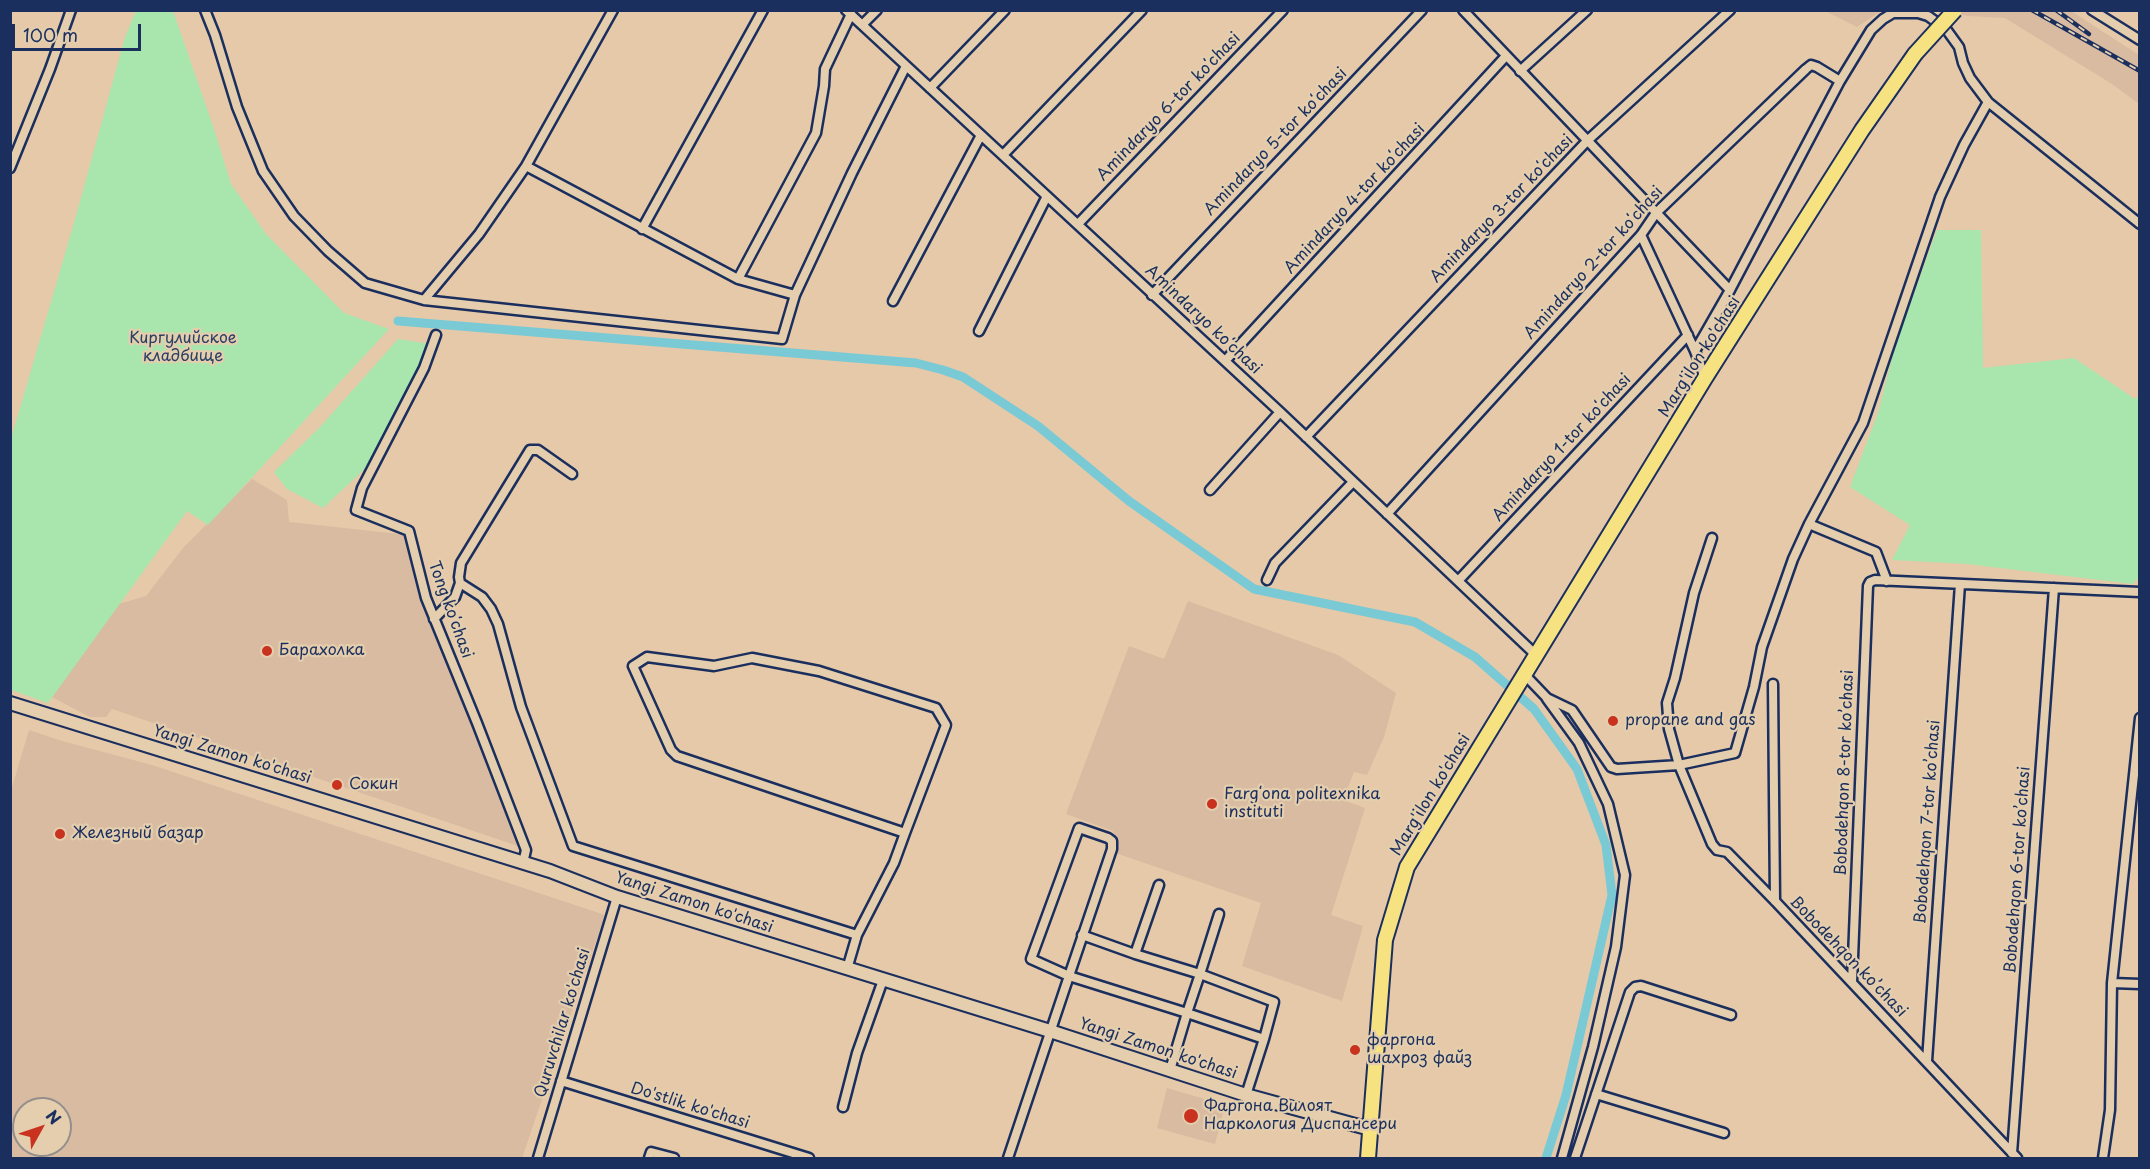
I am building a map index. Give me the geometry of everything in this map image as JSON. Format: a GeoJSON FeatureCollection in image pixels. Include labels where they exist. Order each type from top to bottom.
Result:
{"type":"FeatureCollection","features":[{"type":"Feature","properties":{"kind":"main road","name":"Marg'ilon ko'chasi"},"geometry":{"type":"LineString","coordinates":[[1368,1158],[1385,940],[1407,867],[1705,378],[1869,120],[1915,54],[1955,10]]}},
{"type":"Feature","properties":{"kind":"street"},"geometry":{"type":"LineString","coordinates":[[10,168],[71,10]]}},
{"type":"Feature","properties":{"kind":"street"},"geometry":{"type":"LineString","coordinates":[[205,10],[237,107],[263,171],[294,216],[328,251],[365,283],[424,300],[782,339],[795,295],[852,173],[906,66]]}},
{"type":"Feature","properties":{"kind":"street"},"geometry":{"type":"LineString","coordinates":[[424,300],[479,234],[526,166],[613,10]]}},
{"type":"Feature","properties":{"kind":"street"},"geometry":{"type":"LineString","coordinates":[[642,229],[763,10]]}},
{"type":"Feature","properties":{"kind":"street"},"geometry":{"type":"LineString","coordinates":[[862,25],[877,10]]}},
{"type":"Feature","properties":{"kind":"street"},"geometry":{"type":"LineString","coordinates":[[930,88],[1005,10]]}},
{"type":"Feature","properties":{"kind":"street"},"geometry":{"type":"LineString","coordinates":[[1003,155],[1142,10]]}},
{"type":"Feature","properties":{"kind":"street","name":"Amindaryo 6-tor koʻchasi"},"geometry":{"type":"LineString","coordinates":[[1078,224],[1282,10]]}},
{"type":"Feature","properties":{"kind":"street","name":"Amindaryo 5-tor koʻchasi"},"geometry":{"type":"LineString","coordinates":[[1152,295],[1422,10]]}},
{"type":"Feature","properties":{"kind":"street"},"geometry":{"type":"LineString","coordinates":[[1463,10],[1731,290]]}},
{"type":"Feature","properties":{"kind":"street"},"geometry":{"type":"LineString","coordinates":[[1520,71],[1587,10]]}},
{"type":"Feature","properties":{"kind":"street","name":"Amindaryo 3-tor koʻchasi"},"geometry":{"type":"LineString","coordinates":[[1306,437],[1587,141],[1730,10]]}},
{"type":"Feature","properties":{"kind":"street"},"geometry":{"type":"LineString","coordinates":[[2092,10],[2139,40]]}},
{"type":"Feature","properties":{"kind":"street"},"geometry":{"type":"LineString","coordinates":[[738,279],[816,133],[825,69],[849,13]]}},
{"type":"Feature","properties":{"kind":"street","name":"Amindaryo koʻchasi"},"geometry":{"type":"LineString","coordinates":[[849,13],[1280,412],[1536,655]]}},
{"type":"Feature","properties":{"kind":"street"},"geometry":{"type":"LineString","coordinates":[[1695,351],[1731,290],[1840,81],[1871,30],[1883,18],[1893,13],[1918,13],[1938,22],[1953,37],[1970,78],[1988,102],[2139,224]]}},
{"type":"Feature","properties":{"kind":"street","name":"Amindaryo 4-tor koʻchasi"},"geometry":{"type":"LineString","coordinates":[[1225,361],[1506,56]]}},
{"type":"Feature","properties":{"kind":"street","name":"Amindaryo 2-tor koʻchasi"},"geometry":{"type":"LineString","coordinates":[[1387,514],[1641,235],[1656,213],[1806,69],[1811,65],[1817,67],[1840,81]]}},
{"type":"Feature","properties":{"kind":"street"},"geometry":{"type":"LineString","coordinates":[[1522,678],[1547,698],[1572,710],[1611,767],[1617,769],[1679,765],[1735,753],[1754,687],[1762,647],[1793,559],[1863,423],[1940,197],[1964,145],[1988,102]]}},
{"type":"Feature","properties":{"kind":"street"},"geometry":{"type":"LineString","coordinates":[[893,301],[981,135]]}},
{"type":"Feature","properties":{"kind":"street"},"geometry":{"type":"LineString","coordinates":[[526,166],[738,279],[795,295]]}},
{"type":"Feature","properties":{"kind":"street"},"geometry":{"type":"LineString","coordinates":[[979,331],[1047,196]]}},
{"type":"Feature","properties":{"kind":"street"},"geometry":{"type":"LineString","coordinates":[[1641,235],[1688,335],[1705,378]]}},
{"type":"Feature","properties":{"kind":"street","name":"Tong koʻchasi"},"geometry":{"type":"LineString","coordinates":[[436,335],[424,368],[362,488],[356,510],[409,531],[426,598],[526,850],[523,863]]}},
{"type":"Feature","properties":{"kind":"street","name":"Amindaryo 1-tor koʻchasi"},"geometry":{"type":"LineString","coordinates":[[1458,581],[1688,335]]}},
{"type":"Feature","properties":{"kind":"street"},"geometry":{"type":"LineString","coordinates":[[1210,490],[1280,412]]}},
{"type":"Feature","properties":{"kind":"street"},"geometry":{"type":"LineString","coordinates":[[434,619],[455,597],[460,582],[461,563],[531,450],[538,450],[572,474]]}},
{"type":"Feature","properties":{"kind":"street"},"geometry":{"type":"LineString","coordinates":[[1267,580],[1275,563],[1353,482]]}},
{"type":"Feature","properties":{"kind":"street"},"geometry":{"type":"LineString","coordinates":[[1809,524],[1876,552],[1887,581],[2139,592]]}},
{"type":"Feature","properties":{"kind":"street","name":"Bobodehqon koʼchasi"},"geometry":{"type":"LineString","coordinates":[[1712,538],[1694,593],[1675,678],[1667,703],[1669,729],[1679,765],[1712,844],[1717,850],[1727,852],[1775,901],[2014,1156]]}},
{"type":"Feature","properties":{"kind":"street","name":"Bobodehqon 8-tor koʼchasi"},"geometry":{"type":"LineString","coordinates":[[1852,982],[1868,586],[1875,580],[1887,581]]}},
{"type":"Feature","properties":{"kind":"street"},"geometry":{"type":"LineString","coordinates":[[460,582],[482,597],[498,624],[520,707],[573,846],[857,935]]}},
{"type":"Feature","properties":{"kind":"street","name":"Bobodehqon 7-tor koʼchasi"},"geometry":{"type":"LineString","coordinates":[[1927,1061],[1960,584]]}},
{"type":"Feature","properties":{"kind":"street","name":"Bobodehqon 6-tor koʼchasi"},"geometry":{"type":"LineString","coordinates":[[2014,1156],[2054,588]]}},
{"type":"Feature","properties":{"kind":"street"},"geometry":{"type":"LineString","coordinates":[[847,969],[857,935],[894,862],[946,725],[936,708],[819,671],[752,658],[714,666],[647,657],[633,666],[671,750],[677,756],[905,833]]}},
{"type":"Feature","properties":{"kind":"street"},"geometry":{"type":"LineString","coordinates":[[1773,684],[1775,901]]}},
{"type":"Feature","properties":{"kind":"street"},"geometry":{"type":"LineString","coordinates":[[1547,698],[1579,744],[1608,804],[1625,875],[1616,947],[1593,1047],[1562,1158]]}},
{"type":"Feature","properties":{"kind":"street","name":"Yangi Zamon ko'chasi"},"geometry":{"type":"LineString","coordinates":[[10,703],[523,863],[617,897],[1050,1031],[1246,1095],[1370,1129]]}},
{"type":"Feature","properties":{"kind":"street"},"geometry":{"type":"LineString","coordinates":[[2103,1158],[2110,1110],[2112,983],[2139,718]]}},
{"type":"Feature","properties":{"kind":"street"},"geometry":{"type":"LineString","coordinates":[[1008,1158],[1069,976],[1082,935],[1112,849],[1112,841],[1079,828],[1031,959],[1069,976],[1264,1038]]}},
{"type":"Feature","properties":{"kind":"street"},"geometry":{"type":"LineString","coordinates":[[1135,954],[1159,885]]}},
{"type":"Feature","properties":{"kind":"street","name":"Quruvchilar ko'chasi"},"geometry":{"type":"LineString","coordinates":[[538,1158],[617,897]]}},
{"type":"Feature","properties":{"kind":"street"},"geometry":{"type":"LineString","coordinates":[[1170,1070],[1219,914]]}},
{"type":"Feature","properties":{"kind":"street"},"geometry":{"type":"LineString","coordinates":[[1082,935],[1200,974],[1274,1002],[1246,1095]]}},
{"type":"Feature","properties":{"kind":"street"},"geometry":{"type":"LineString","coordinates":[[843,1107],[857,1053],[883,980]]}},
{"type":"Feature","properties":{"kind":"street"},"geometry":{"type":"LineString","coordinates":[[2112,983],[2139,984]]}},
{"type":"Feature","properties":{"kind":"street"},"geometry":{"type":"LineString","coordinates":[[1575,1158],[1630,992],[1635,987],[1641,986],[1731,1015]]}},
{"type":"Feature","properties":{"kind":"street","name":"Do'stlik ko'chasi"},"geometry":{"type":"LineString","coordinates":[[561,1081],[789,1156],[809,1158]]}},
{"type":"Feature","properties":{"kind":"street"},"geometry":{"type":"LineString","coordinates":[[1596,1094],[1724,1133]]}},
{"type":"Feature","properties":{"kind":"street"},"geometry":{"type":"LineString","coordinates":[[649,1158],[651,1152],[674,1158]]}},
{"type":"Feature","properties":{"kind":"shaded area"},"geometry":{"type":"Polygon","coordinates":[[[1825,11],[1881,11],[1857,27],[1825,11]]]}},
{"type":"Feature","properties":{"kind":"shaded area"},"geometry":{"type":"Polygon","coordinates":[[[1938,11],[2071,11],[2139,55],[2139,104],[2112,84],[2005,18],[1938,11]]]}},
{"type":"Feature","properties":{"kind":"shaded area","name":"Барахолка"},"geometry":{"type":"Polygon","coordinates":[[[252,479],[287,500],[289,522],[408,535],[430,603],[524,848],[112,709],[106,717],[90,717],[52,697],[119,604],[146,596],[183,548],[252,479]]]}},
{"type":"Feature","properties":{"kind":"shaded area","name":"Fargʻona politexnika instituti"},"geometry":{"type":"Polygon","coordinates":[[[1188,601],[1338,655],[1396,693],[1384,737],[1367,775],[1354,772],[1343,800],[1365,808],[1331,915],[1363,926],[1342,1001],[1242,966],[1261,903],[1107,850],[1113,831],[1066,814],[1129,646],[1164,659],[1188,601]]]}},
{"type":"Feature","properties":{"kind":"shaded area"},"geometry":{"type":"Polygon","coordinates":[[[29,730],[152,765],[605,915],[522,1158],[11,1158],[10,794],[29,730]]]}},
{"type":"Feature","properties":{"kind":"shaded area","name":"Фаргона Вилоят Наркология Диспансери"},"geometry":{"type":"Polygon","coordinates":[[[1167,1088],[1225,1105],[1215,1144],[1157,1128],[1167,1088]]]}},
{"type":"Feature","properties":{"kind":"green space","name":"Киргулийское кладбище"},"geometry":{"type":"Polygon","coordinates":[[[136,11],[173,11],[231,184],[266,234],[344,313],[389,329],[208,525],[187,511],[48,703],[11,690],[11,439],[125,37],[136,11]]]}},
{"type":"Feature","properties":{"kind":"green space"},"geometry":{"type":"Polygon","coordinates":[[[1937,230],[1981,230],[1983,368],[2074,358],[2135,399],[2139,396],[2140,576],[2133,584],[1967,564],[1892,560],[1910,525],[1850,487],[1878,413],[1896,343],[1937,230]]]}},
{"type":"Feature","properties":{"kind":"green space"},"geometry":{"type":"Polygon","coordinates":[[[398,339],[430,344],[371,463],[323,508],[287,489],[274,472],[320,427],[398,339]]]}},
{"type":"Feature","properties":{"kind":"waterway"},"geometry":{"type":"LineString","coordinates":[[398,321],[916,363],[943,370],[963,377],[1038,426],[1129,501],[1254,589],[1415,622],[1475,657],[1534,709],[1577,769],[1606,845],[1612,895],[1566,1095],[1546,1158]]}},
{"type":"Feature","properties":{"kind":"railway"},"geometry":{"type":"LineString","coordinates":[[2032,10],[2140,71]]}},
{"type":"Feature","properties":{"kind":"railway"},"geometry":{"type":"LineString","coordinates":[[2056,10],[2089,34]]}},
{"type":"Feature","properties":{"kind":"place","name":"Барахолка"},"geometry":{"type":"Point","coordinates":[267,651]}},
{"type":"Feature","properties":{"kind":"place","name":"propane and gas"},"geometry":{"type":"Point","coordinates":[1613,721]}},
{"type":"Feature","properties":{"kind":"place","name":"Сокин"},"geometry":{"type":"Point","coordinates":[337,785]}},
{"type":"Feature","properties":{"kind":"place","name":"Fargʻona politexnika instituti"},"geometry":{"type":"Point","coordinates":[1212,804]}},
{"type":"Feature","properties":{"kind":"place","name":"Железный базар"},"geometry":{"type":"Point","coordinates":[60,834]}},
{"type":"Feature","properties":{"kind":"place","name":"фаргона шахроз файз"},"geometry":{"type":"Point","coordinates":[1355,1050]}},
{"type":"Feature","properties":{"kind":"place","name":"Фаргона Вилоят Наркология Диспансери"},"geometry":{"type":"Point","coordinates":[1191,1116]}}]}
